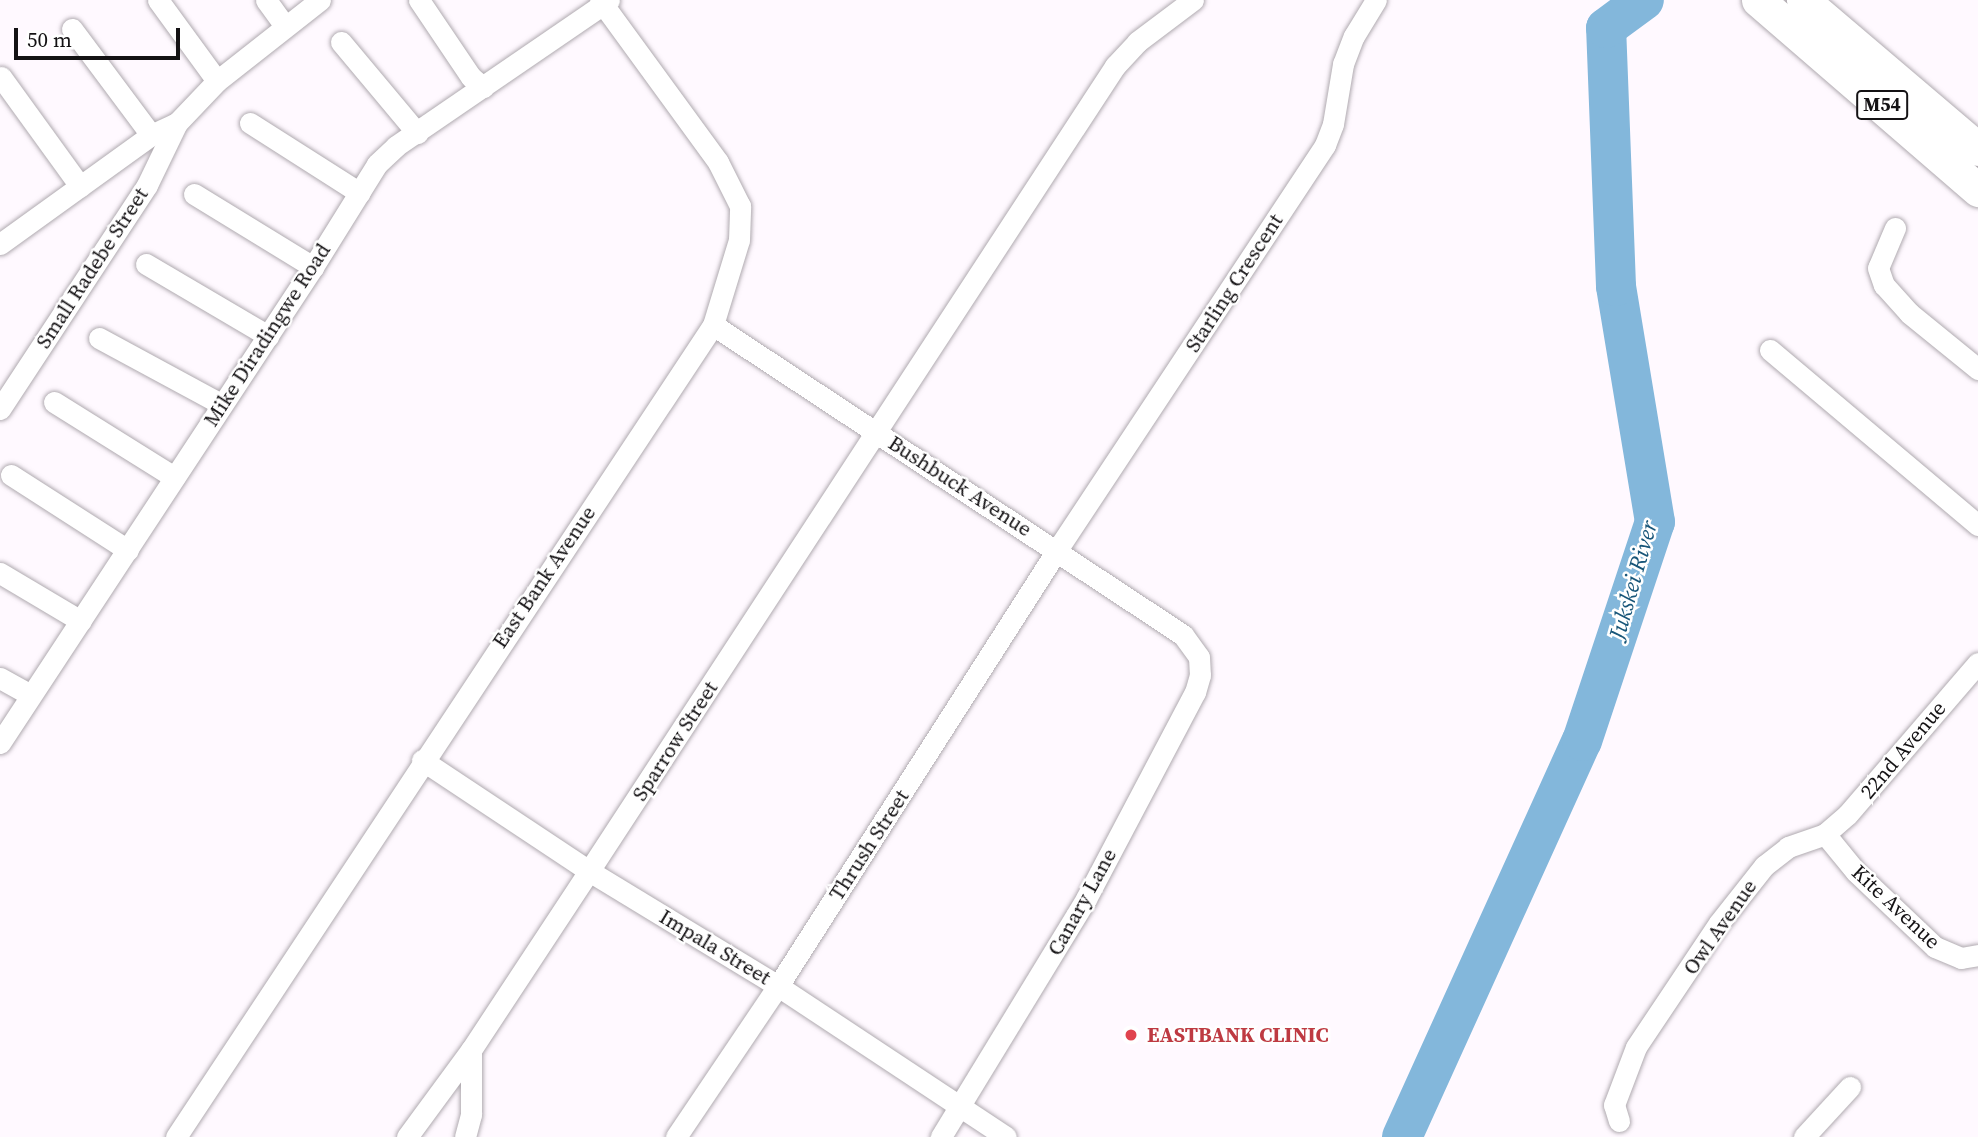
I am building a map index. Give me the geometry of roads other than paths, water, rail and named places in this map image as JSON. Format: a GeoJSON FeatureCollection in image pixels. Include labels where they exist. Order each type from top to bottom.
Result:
{"type":"FeatureCollection","features":[{"type":"Feature","properties":{"kind":"main road","name":"M54"},"geometry":{"type":"LineString","coordinates":[[1758,0],[1799,9],[1978,149]]}},
{"type":"Feature","properties":{"kind":"main road","name":"M54"},"geometry":{"type":"LineString","coordinates":[[1799,9],[1978,190]]}},
{"type":"Feature","properties":{"kind":"street"},"geometry":{"type":"LineString","coordinates":[[158,0],[217,81]]}},
{"type":"Feature","properties":{"kind":"street"},"geometry":{"type":"LineString","coordinates":[[266,0],[285,26]]}},
{"type":"Feature","properties":{"kind":"street"},"geometry":{"type":"LineString","coordinates":[[3,236],[80,186],[151,135],[177,123],[217,81],[320,0]]}},
{"type":"Feature","properties":{"kind":"street"},"geometry":{"type":"LineString","coordinates":[[419,0],[471,77],[483,88]]}},
{"type":"Feature","properties":{"kind":"street"},"geometry":{"type":"LineString","coordinates":[[878,432],[1121,58],[1137,42],[1194,0]]}},
{"type":"Feature","properties":{"kind":"street","name":"Starling Crescent"},"geometry":{"type":"LineString","coordinates":[[1057,550],[1325,145],[1333,124],[1343,64],[1354,36],[1376,0]]}},
{"type":"Feature","properties":{"kind":"street","name":"Mike Diradingwe Road"},"geometry":{"type":"LineString","coordinates":[[0,743],[313,267],[377,164],[604,1]]}},
{"type":"Feature","properties":{"kind":"street","name":"East Bank Avenue"},"geometry":{"type":"LineString","coordinates":[[176,1137],[422,760],[713,325],[739,240],[740,206],[718,162],[604,1]]}},
{"type":"Feature","properties":{"kind":"street"},"geometry":{"type":"LineString","coordinates":[[72,29],[151,135]]}},
{"type":"Feature","properties":{"kind":"street"},"geometry":{"type":"LineString","coordinates":[[341,42],[417,133]]}},
{"type":"Feature","properties":{"kind":"street"},"geometry":{"type":"LineString","coordinates":[[1,76],[80,186]]}},
{"type":"Feature","properties":{"kind":"street","name":"Small Radebe Street"},"geometry":{"type":"LineString","coordinates":[[0,408],[148,185],[177,123]]}},
{"type":"Feature","properties":{"kind":"street"},"geometry":{"type":"LineString","coordinates":[[250,123],[360,192]]}},
{"type":"Feature","properties":{"kind":"street"},"geometry":{"type":"LineString","coordinates":[[194,194],[313,267]]}},
{"type":"Feature","properties":{"kind":"street"},"geometry":{"type":"LineString","coordinates":[[1895,228],[1878,268],[1884,285],[1909,313],[1978,369]]}},
{"type":"Feature","properties":{"kind":"street"},"geometry":{"type":"LineString","coordinates":[[146,264],[268,336]]}},
{"type":"Feature","properties":{"kind":"street","name":"Bushbuck Avenue"},"geometry":{"type":"LineString","coordinates":[[713,325],[1183,635],[1199,657]]}},
{"type":"Feature","properties":{"kind":"street"},"geometry":{"type":"LineString","coordinates":[[99,338],[221,404]]}},
{"type":"Feature","properties":{"kind":"street"},"geometry":{"type":"LineString","coordinates":[[1770,350],[1978,526]]}},
{"type":"Feature","properties":{"kind":"street"},"geometry":{"type":"LineString","coordinates":[[54,402],[174,477]]}},
{"type":"Feature","properties":{"kind":"street","name":"Sparrow Street"},"geometry":{"type":"LineString","coordinates":[[407,1137],[471,1050],[878,432]]}},
{"type":"Feature","properties":{"kind":"street"},"geometry":{"type":"LineString","coordinates":[[11,475],[128,550]]}},
{"type":"Feature","properties":{"kind":"street","name":"Thrush Street"},"geometry":{"type":"LineString","coordinates":[[677,1137],[778,986],[1057,550]]}},
{"type":"Feature","properties":{"kind":"street"},"geometry":{"type":"LineString","coordinates":[[0,573],[81,621]]}},
{"type":"Feature","properties":{"kind":"street","name":"Canary Lane"},"geometry":{"type":"LineString","coordinates":[[941,1137],[1086,899],[1195,692],[1200,675],[1199,657]]}},
{"type":"Feature","properties":{"kind":"street","name":"22nd Avenue"},"geometry":{"type":"LineString","coordinates":[[1825,834],[1849,814],[1978,663]]}},
{"type":"Feature","properties":{"kind":"street"},"geometry":{"type":"LineString","coordinates":[[0,678],[31,695]]}},
{"type":"Feature","properties":{"kind":"street","name":"Impala Street"},"geometry":{"type":"LineString","coordinates":[[422,760],[589,872],[778,986],[1006,1137]]}},
{"type":"Feature","properties":{"kind":"street","name":"Kite Avenue"},"geometry":{"type":"LineString","coordinates":[[1825,834],[1856,872],[1936,947],[1961,958],[1978,955]]}},
{"type":"Feature","properties":{"kind":"street","name":"Owl Avenue"},"geometry":{"type":"LineString","coordinates":[[1619,1121],[1614,1105],[1636,1047],[1719,923],[1764,866],[1788,847],[1825,834]]}},
{"type":"Feature","properties":{"kind":"street"},"geometry":{"type":"LineString","coordinates":[[465,1137],[471,1114],[471,1050]]}},
{"type":"Feature","properties":{"kind":"street"},"geometry":{"type":"LineString","coordinates":[[1804,1137],[1850,1087]]}},
{"type":"Feature","properties":{"kind":"waterway","name":"Jukskei River"},"geometry":{"type":"LineString","coordinates":[[1402,1137],[1582,741],[1655,522],[1616,286],[1606,28],[1644,0]]}},
{"type":"Feature","properties":{"kind":"place","name":"EASTBANK CLINIC"},"geometry":{"type":"Point","coordinates":[1131,1035]}}]}
